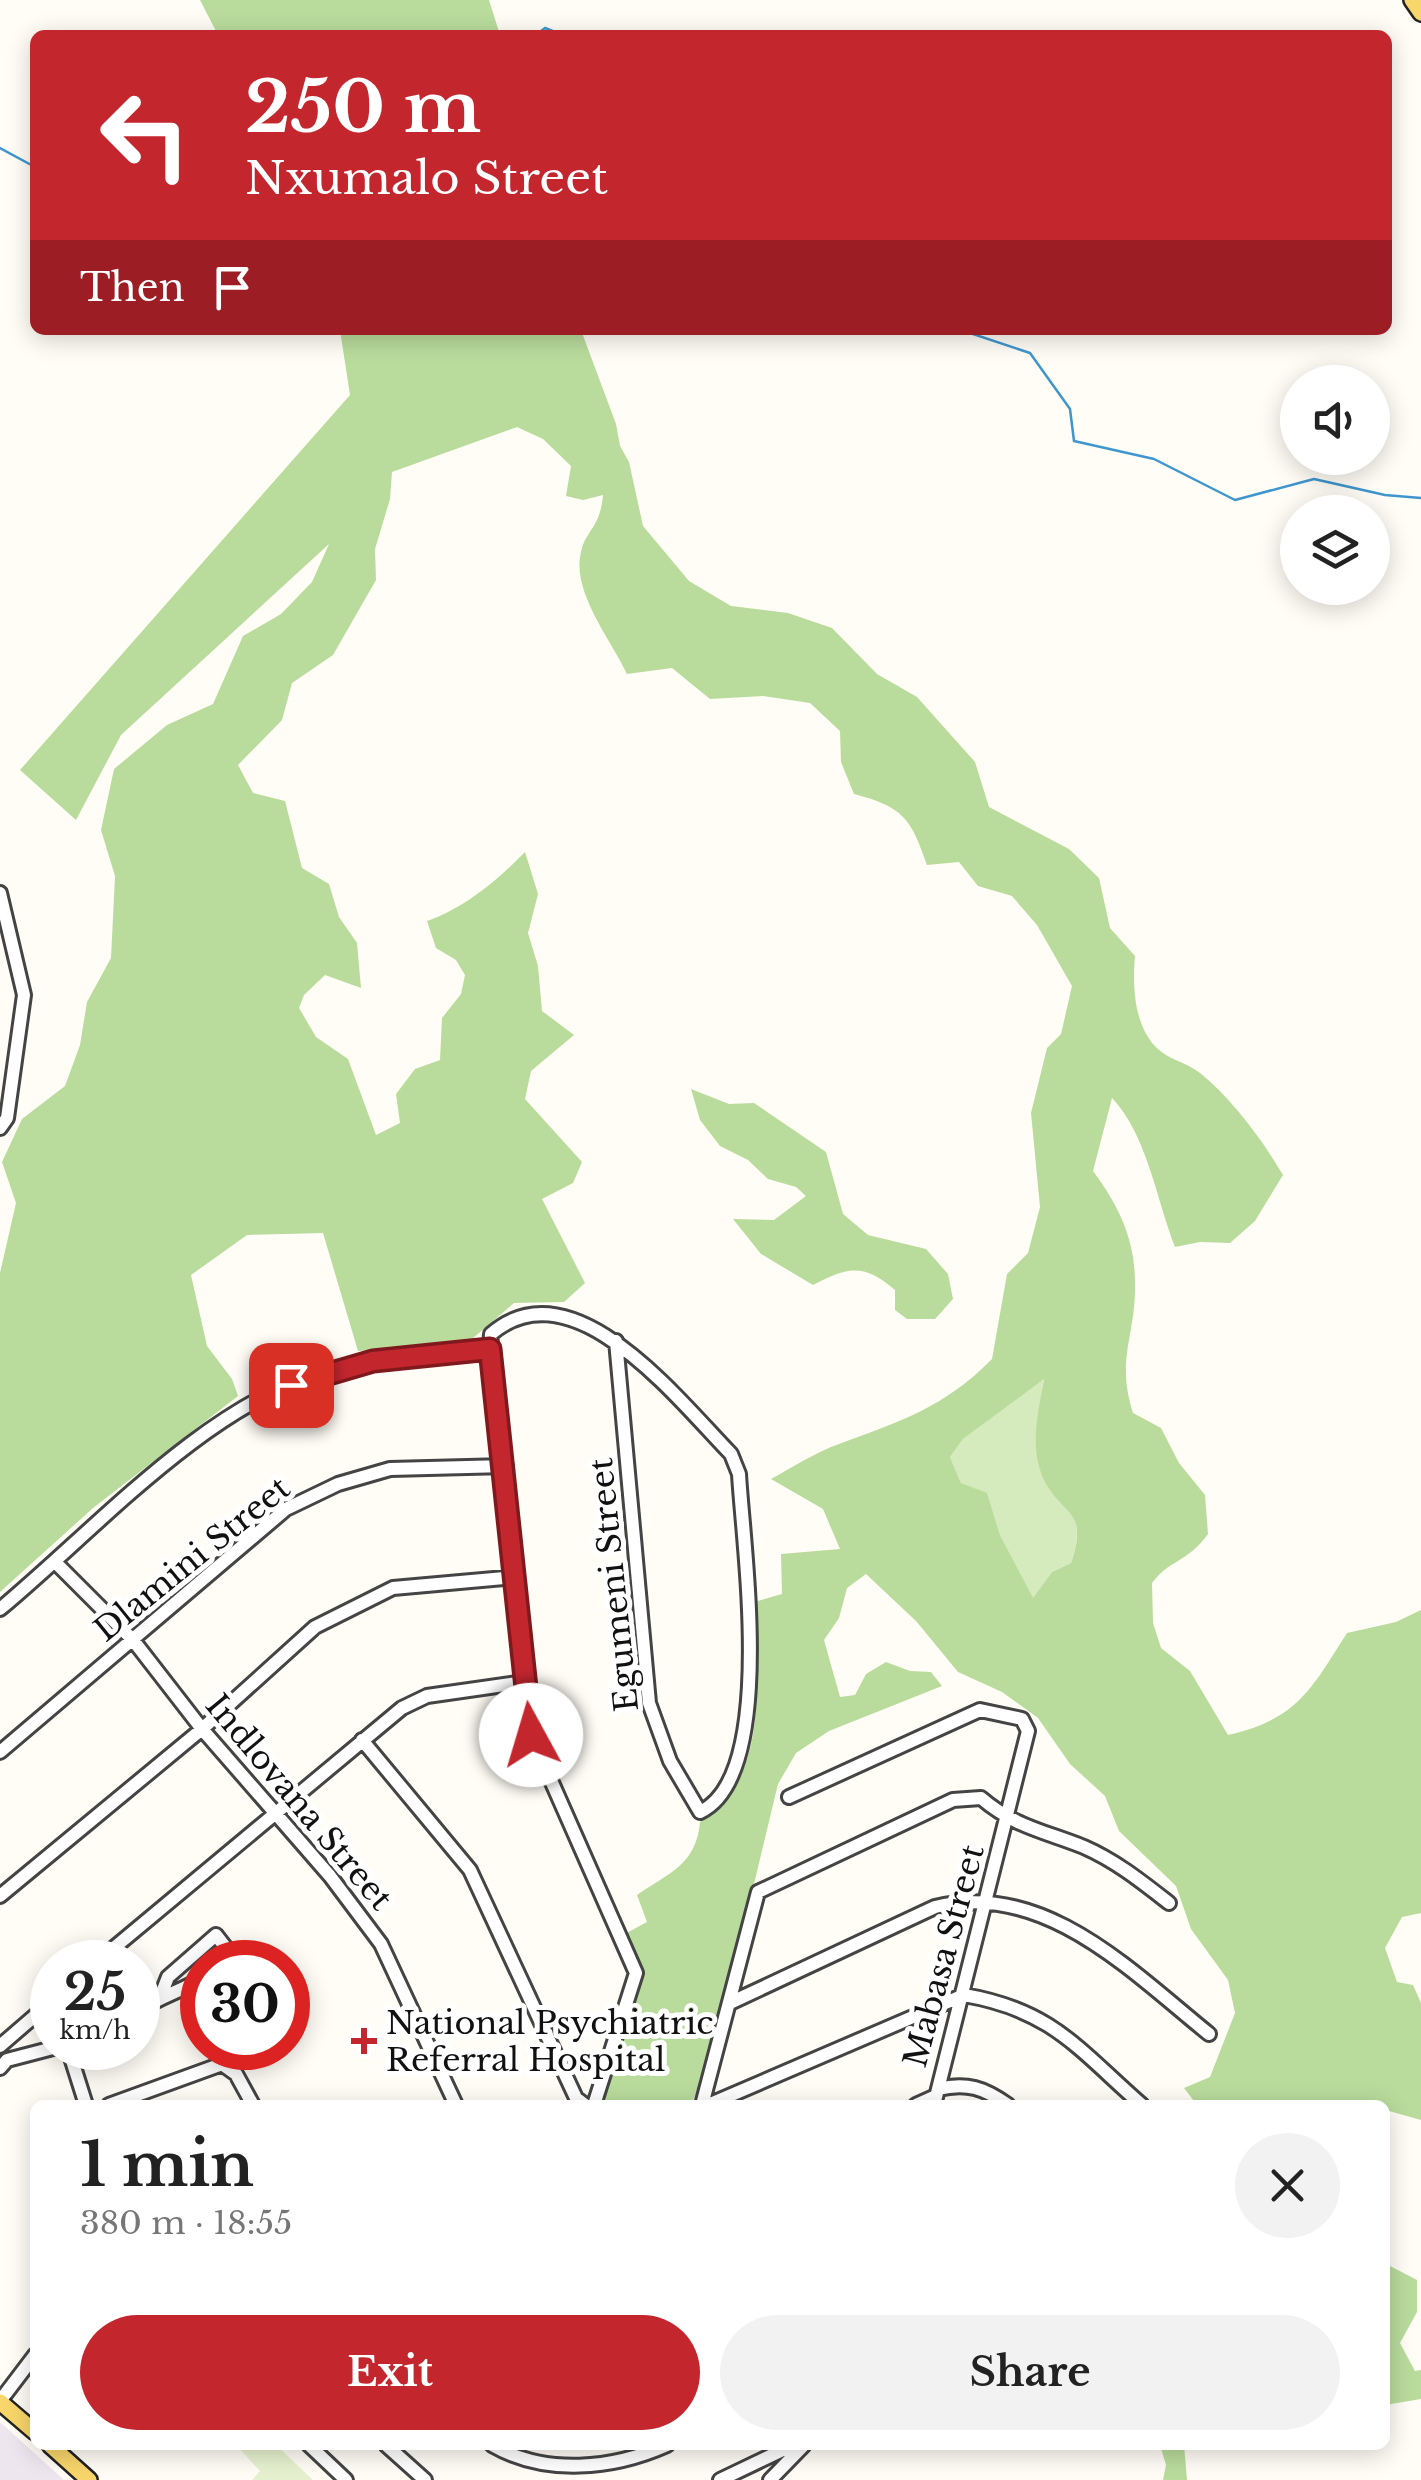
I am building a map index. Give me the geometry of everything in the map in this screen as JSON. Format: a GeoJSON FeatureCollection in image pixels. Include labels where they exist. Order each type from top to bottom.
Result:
{"type":"FeatureCollection","features":[{"type":"Feature","properties":{"kind":"main road"},"geometry":{"type":"LineString","coordinates":[[1412,0],[1421,13]]}},
{"type":"Feature","properties":{"kind":"main road"},"geometry":{"type":"LineString","coordinates":[[0,2402],[30,2428]]}},
{"type":"Feature","properties":{"kind":"main road"},"geometry":{"type":"LineString","coordinates":[[56,2450],[89,2480]]}},
{"type":"Feature","properties":{"kind":"street"},"geometry":{"type":"LineString","coordinates":[[0,893],[24,995],[7,1118],[0,1128]]}},
{"type":"Feature","properties":{"kind":"street"},"geometry":{"type":"LineString","coordinates":[[596,2100],[636,1973],[531,1735],[506,1466],[490,1349],[491,1334],[502,1325],[531,1317],[566,1316],[616,1341]]}},
{"type":"Feature","properties":{"kind":"street","name":"Egumeni Street"},"geometry":{"type":"LineString","coordinates":[[616,1341],[731,1454],[739,1474],[751,1694],[738,1757],[726,1788],[714,1806],[700,1812],[670,1762],[649,1703],[616,1341]]}},
{"type":"Feature","properties":{"kind":"street"},"geometry":{"type":"LineString","coordinates":[[0,1608],[204,1433],[266,1396],[316,1374],[373,1361],[490,1349]]}},
{"type":"Feature","properties":{"kind":"street","name":"Dlamini Street"},"geometry":{"type":"LineString","coordinates":[[0,1752],[286,1510],[338,1484],[390,1470],[506,1466]]}},
{"type":"Feature","properties":{"kind":"street","name":"Indlovana Street"},"geometry":{"type":"LineString","coordinates":[[56,1563],[132,1640],[202,1729],[330,1876],[381,1944],[454,2100]]}},
{"type":"Feature","properties":{"kind":"street"},"geometry":{"type":"LineString","coordinates":[[0,1896],[202,1729],[314,1627],[352,1604],[393,1588],[515,1578]]}},
{"type":"Feature","properties":{"kind":"street"},"geometry":{"type":"LineString","coordinates":[[123,1940],[272,1812],[402,1708],[427,1696],[525,1682]]}},
{"type":"Feature","properties":{"kind":"street","name":"Mabasa Street"},"geometry":{"type":"LineString","coordinates":[[789,1797],[980,1710],[1022,1718],[1028,1731],[1008,1821],[936,2096]]}},
{"type":"Feature","properties":{"kind":"street"},"geometry":{"type":"LineString","coordinates":[[362,1740],[470,1870],[579,2100]]}},
{"type":"Feature","properties":{"kind":"street"},"geometry":{"type":"LineString","coordinates":[[706,2100],[758,1892],[954,1800],[980,1798],[1008,1821],[1085,1848],[1120,1866],[1168,1902]]}},
{"type":"Feature","properties":{"kind":"street"},"geometry":{"type":"LineString","coordinates":[[732,2002],[935,1907],[968,1898],[1059,1922],[1085,1934],[1209,2034]]}},
{"type":"Feature","properties":{"kind":"street"},"geometry":{"type":"LineString","coordinates":[[161,1994],[168,1977],[180,1965]]}},
{"type":"Feature","properties":{"kind":"street"},"geometry":{"type":"LineString","coordinates":[[161,1994],[180,1991]]}},
{"type":"Feature","properties":{"kind":"street"},"geometry":{"type":"LineString","coordinates":[[717,2100],[964,1995],[1005,2002],[1033,2013],[1136,2100]]}},
{"type":"Feature","properties":{"kind":"street"},"geometry":{"type":"LineString","coordinates":[[0,2046],[30,2020]]}},
{"type":"Feature","properties":{"kind":"street"},"geometry":{"type":"LineString","coordinates":[[0,2068],[7,2060],[30,2054]]}},
{"type":"Feature","properties":{"kind":"street"},"geometry":{"type":"LineString","coordinates":[[123,2100],[222,2064],[236,2074],[250,2100]]}},
{"type":"Feature","properties":{"kind":"street"},"geometry":{"type":"LineString","coordinates":[[75,2070],[84,2100]]}},
{"type":"Feature","properties":{"kind":"street"},"geometry":{"type":"LineString","coordinates":[[936,2096],[968,2085],[1001,2100]]}},
{"type":"Feature","properties":{"kind":"street"},"geometry":{"type":"LineString","coordinates":[[0,2402],[30,2362]]}},
{"type":"Feature","properties":{"kind":"street"},"geometry":{"type":"LineString","coordinates":[[313,2450],[346,2480]]}},
{"type":"Feature","properties":{"kind":"street"},"geometry":{"type":"LineString","coordinates":[[392,2450],[425,2480]]}},
{"type":"Feature","properties":{"kind":"street"},"geometry":{"type":"LineString","coordinates":[[504,2450],[537,2463],[581,2465],[626,2463],[656,2450]]}},
{"type":"Feature","properties":{"kind":"street"},"geometry":{"type":"LineString","coordinates":[[720,2480],[783,2450]]}},
{"type":"Feature","properties":{"kind":"street"},"geometry":{"type":"LineString","coordinates":[[770,2480],[799,2450]]}},
{"type":"Feature","properties":{"kind":"shaded area"},"geometry":{"type":"Polygon","coordinates":[[[0,2422],[64,2480],[0,2480],[0,2422]]]}},
{"type":"Feature","properties":{"kind":"green space"},"geometry":{"type":"Polygon","coordinates":[[[200,0],[489,0],[498,30],[215,30],[200,0]]]}},
{"type":"Feature","properties":{"kind":"green space"},"geometry":{"type":"Polygon","coordinates":[[[341,335],[583,335],[629,462],[643,526],[689,581],[731,606],[788,613],[832,628],[877,674],[917,697],[975,762],[989,807],[1069,849],[1099,878],[1110,928],[1135,956],[1137,1010],[1147,1036],[1155,1047],[1196,1070],[1224,1095],[1283,1175],[1255,1221],[1230,1243],[1200,1242],[1175,1247],[1142,1148],[1112,1098],[1093,1171],[1118,1212],[1133,1255],[1135,1288],[1126,1363],[1128,1394],[1133,1413],[1161,1428],[1179,1463],[1205,1495],[1208,1534],[1152,1583],[1153,1623],[1161,1648],[1190,1671],[1228,1735],[1270,1720],[1300,1700],[1347,1633],[1396,1622],[1421,1610],[1421,1913],[1402,1917],[1385,1948],[1397,1982],[1413,1985],[1421,2003],[1421,2120],[1390,2111],[1390,2100],[1193,2100],[1184,2088],[1210,2077],[1235,2013],[1228,1980],[1191,1929],[1176,1886],[1119,1831],[1105,1796],[1070,1764],[1038,1718],[1002,1692],[958,1672],[916,1621],[866,1574],[847,1588],[839,1618],[824,1640],[840,1697],[855,1695],[866,1674],[886,1662],[910,1671],[931,1672],[942,1686],[829,1731],[796,1753],[778,1784],[710,2067],[693,2100],[599,2100],[638,1995],[640,1973],[623,1935],[647,1922],[637,1895],[687,1858],[700,1822],[723,1802],[739,1779],[749,1752],[757,1692],[754,1602],[782,1594],[781,1554],[840,1549],[823,1509],[771,1479],[822,1451],[921,1411],[957,1389],[992,1359],[1007,1274],[1028,1253],[1040,1207],[1031,1113],[1047,1048],[1061,1034],[1072,986],[1037,925],[1012,896],[978,886],[959,862],[927,865],[916,836],[903,817],[884,804],[854,794],[841,762],[840,731],[810,703],[763,696],[710,699],[672,668],[627,674],[594,615],[579,567],[583,544],[599,515],[603,495],[583,500],[566,496],[571,466],[543,439],[517,427],[392,472],[390,499],[375,549],[376,580],[333,655],[292,683],[282,720],[238,765],[253,793],[285,801],[302,868],[329,884],[339,917],[357,943],[361,988],[325,975],[304,995],[299,1008],[316,1037],[348,1059],[376,1135],[400,1123],[396,1094],[415,1069],[440,1060],[442,1018],[461,994],[465,975],[456,960],[436,948],[427,921],[479,893],[525,852],[538,894],[528,933],[538,966],[542,1011],[574,1035],[531,1071],[525,1099],[582,1162],[573,1183],[542,1199],[585,1283],[564,1302],[514,1303],[465,1345],[358,1351],[323,1233],[247,1235],[191,1275],[207,1346],[232,1379],[238,1396],[93,1508],[0,1592],[0,1273],[16,1203],[2,1162],[22,1119],[65,1086],[80,1045],[87,1002],[111,958],[115,876],[101,830],[114,769],[167,725],[213,704],[243,636],[281,614],[312,582],[329,544],[121,735],[76,820],[20,770],[350,395],[341,335]],[[1044,1379],[963,1439],[950,1457],[961,1483],[987,1493],[1000,1535],[1033,1598],[1052,1572],[1071,1563],[1077,1532],[1071,1514],[1051,1491],[1039,1468],[1036,1430],[1044,1379]]]}},
{"type":"Feature","properties":{"kind":"green space"},"geometry":{"type":"Polygon","coordinates":[[[691,1089],[729,1104],[754,1103],[826,1152],[843,1214],[868,1235],[926,1249],[948,1274],[953,1299],[935,1319],[907,1319],[895,1310],[895,1290],[874,1275],[846,1272],[813,1285],[761,1254],[733,1219],[774,1220],[806,1196],[796,1187],[768,1179],[748,1160],[720,1146],[700,1120],[691,1089]]]}},
{"type":"Feature","properties":{"kind":"green space"},"geometry":{"type":"Polygon","coordinates":[[[1044,1378],[1038,1429],[1042,1467],[1050,1490],[1069,1512],[1077,1530],[1071,1563],[1052,1572],[1033,1599],[1000,1535],[987,1494],[961,1483],[950,1457],[963,1439],[1044,1378]]]}},
{"type":"Feature","properties":{"kind":"green space"},"geometry":{"type":"Polygon","coordinates":[[[1390,2266],[1417,2280],[1417,2312],[1400,2343],[1415,2371],[1421,2370],[1421,2399],[1390,2404],[1390,2266]]]}},
{"type":"Feature","properties":{"kind":"green space"},"geometry":{"type":"Polygon","coordinates":[[[241,2450],[281,2450],[313,2480],[252,2480],[260,2471],[241,2450]]]}},
{"type":"Feature","properties":{"kind":"green space"},"geometry":{"type":"Polygon","coordinates":[[[1162,2450],[1184,2450],[1187,2480],[1163,2480],[1166,2465],[1162,2450]]]}},
{"type":"Feature","properties":{"kind":"waterway"},"geometry":{"type":"LineString","coordinates":[[542,30],[550,30]]}},
{"type":"Feature","properties":{"kind":"waterway"},"geometry":{"type":"LineString","coordinates":[[0,148],[30,164]]}},
{"type":"Feature","properties":{"kind":"waterway"},"geometry":{"type":"LineString","coordinates":[[976,335],[1030,353],[1070,409],[1074,441],[1154,459],[1235,500],[1314,479],[1385,495],[1421,498]]}},
{"type":"Feature","properties":{"kind":"place","name":"National Psychiatric Referral Hospital"},"geometry":{"type":"Point","coordinates":[364,2041]}},
{"type":"Feature","properties":{"kind":"route"},"geometry":{"type":"LineString","coordinates":[[291,1385],[316,1374],[373,1361],[490,1349],[506,1466],[531,1735]]}}]}
